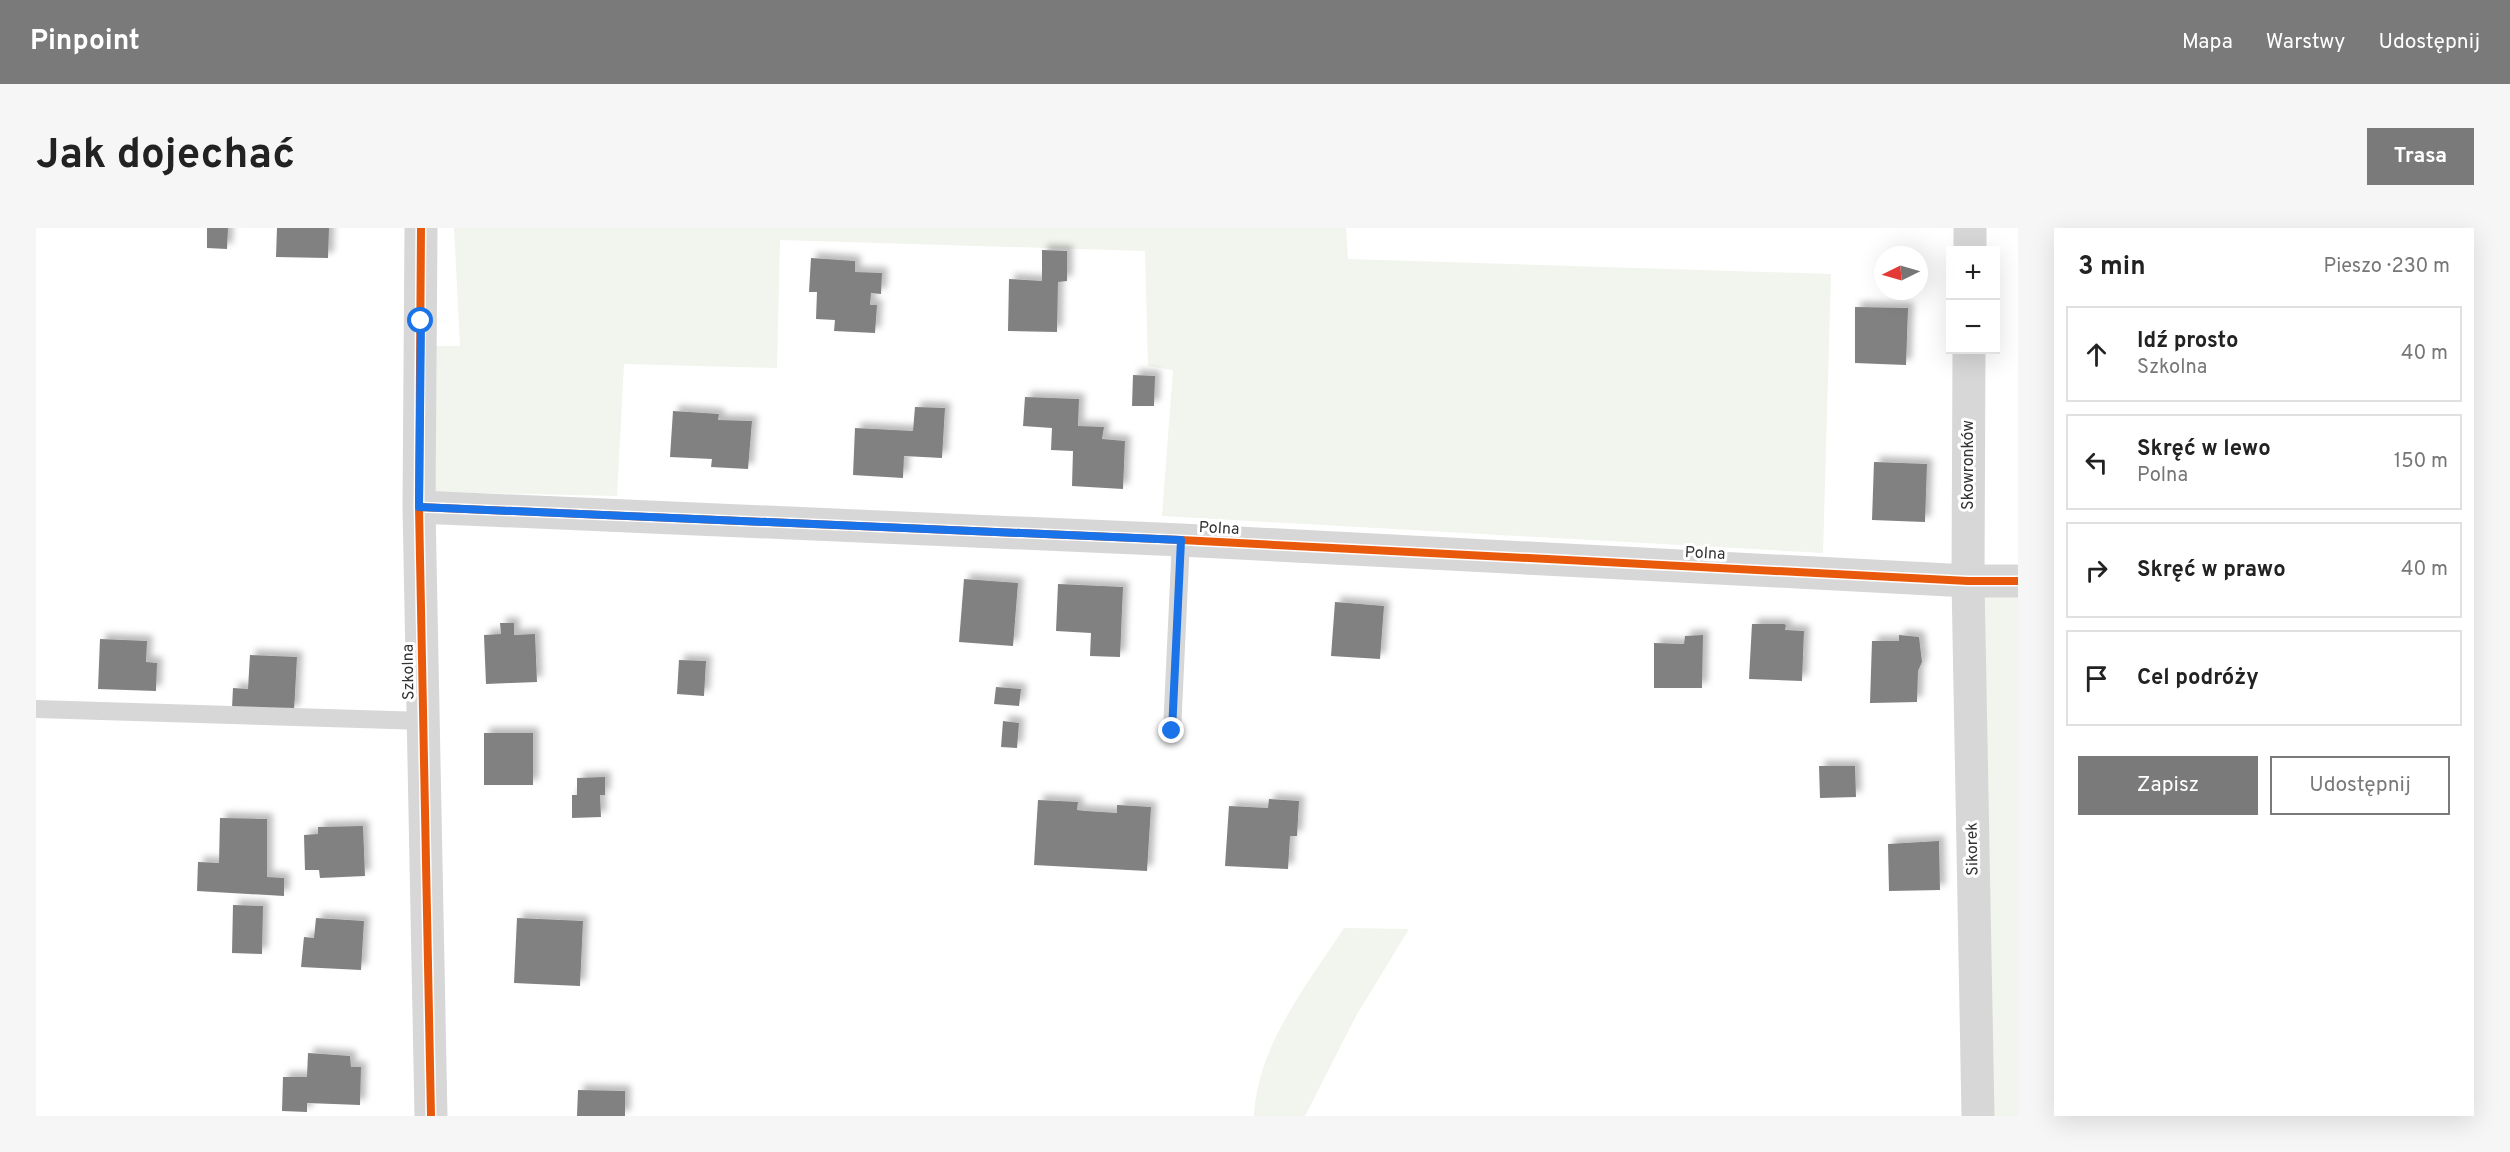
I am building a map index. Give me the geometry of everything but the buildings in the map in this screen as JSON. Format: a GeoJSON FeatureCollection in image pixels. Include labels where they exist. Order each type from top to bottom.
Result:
{"type":"FeatureCollection","features":[{"type":"Feature","properties":{"kind":"street","name":"Szkolna"},"geometry":{"type":"LineString","coordinates":[[421,228],[419,507],[431,1116]]}},
{"type":"Feature","properties":{"kind":"street"},"geometry":{"type":"LineString","coordinates":[[1970,228],[1970,246]]}},
{"type":"Feature","properties":{"kind":"street","name":"Skowronków"},"geometry":{"type":"LineString","coordinates":[[1968,581],[1969,354]]}},
{"type":"Feature","properties":{"kind":"street","name":"Polna"},"geometry":{"type":"LineString","coordinates":[[419,507],[1181,540],[1968,581],[2018,581]]}},
{"type":"Feature","properties":{"kind":"street","name":"Sikorek"},"geometry":{"type":"LineString","coordinates":[[1968,581],[1978,1116]]}},
{"type":"Feature","properties":{"kind":"lane"},"geometry":{"type":"LineString","coordinates":[[1172,731],[1181,540]]}},
{"type":"Feature","properties":{"kind":"lane","name":"Szkolna"},"geometry":{"type":"LineString","coordinates":[[36,709],[424,721]]}},
{"type":"Feature","properties":{"kind":"shaded area"},"geometry":{"type":"Polygon","coordinates":[[[454,228],[1346,228],[1348,259],[1831,274],[1823,553],[1162,516],[1173,370],[1148,366],[1145,251],[780,240],[777,368],[624,364],[617,496],[435,492],[436,346],[460,346],[454,228]]]}},
{"type":"Feature","properties":{"kind":"shaded area"},"geometry":{"type":"Polygon","coordinates":[[[1982,593],[2018,593],[2018,1116],[1990,1116],[1982,593]]]}},
{"type":"Feature","properties":{"kind":"shaded area"},"geometry":{"type":"Polygon","coordinates":[[[1344,928],[1409,929],[1356,1016],[1305,1116],[1254,1116],[1257,1090],[1274,1041],[1300,994],[1344,928]]]}},
{"type":"Feature","properties":{"kind":"cycle path"},"geometry":{"type":"LineString","coordinates":[[421,228],[419,507],[431,1116]]}},
{"type":"Feature","properties":{"kind":"cycle path"},"geometry":{"type":"LineString","coordinates":[[419,507],[1181,540],[1968,581],[2018,581]]}},
{"type":"Feature","properties":{"kind":"route"},"geometry":{"type":"LineString","coordinates":[[421,321],[419,507],[1181,540],[1172,731]]}}]}
